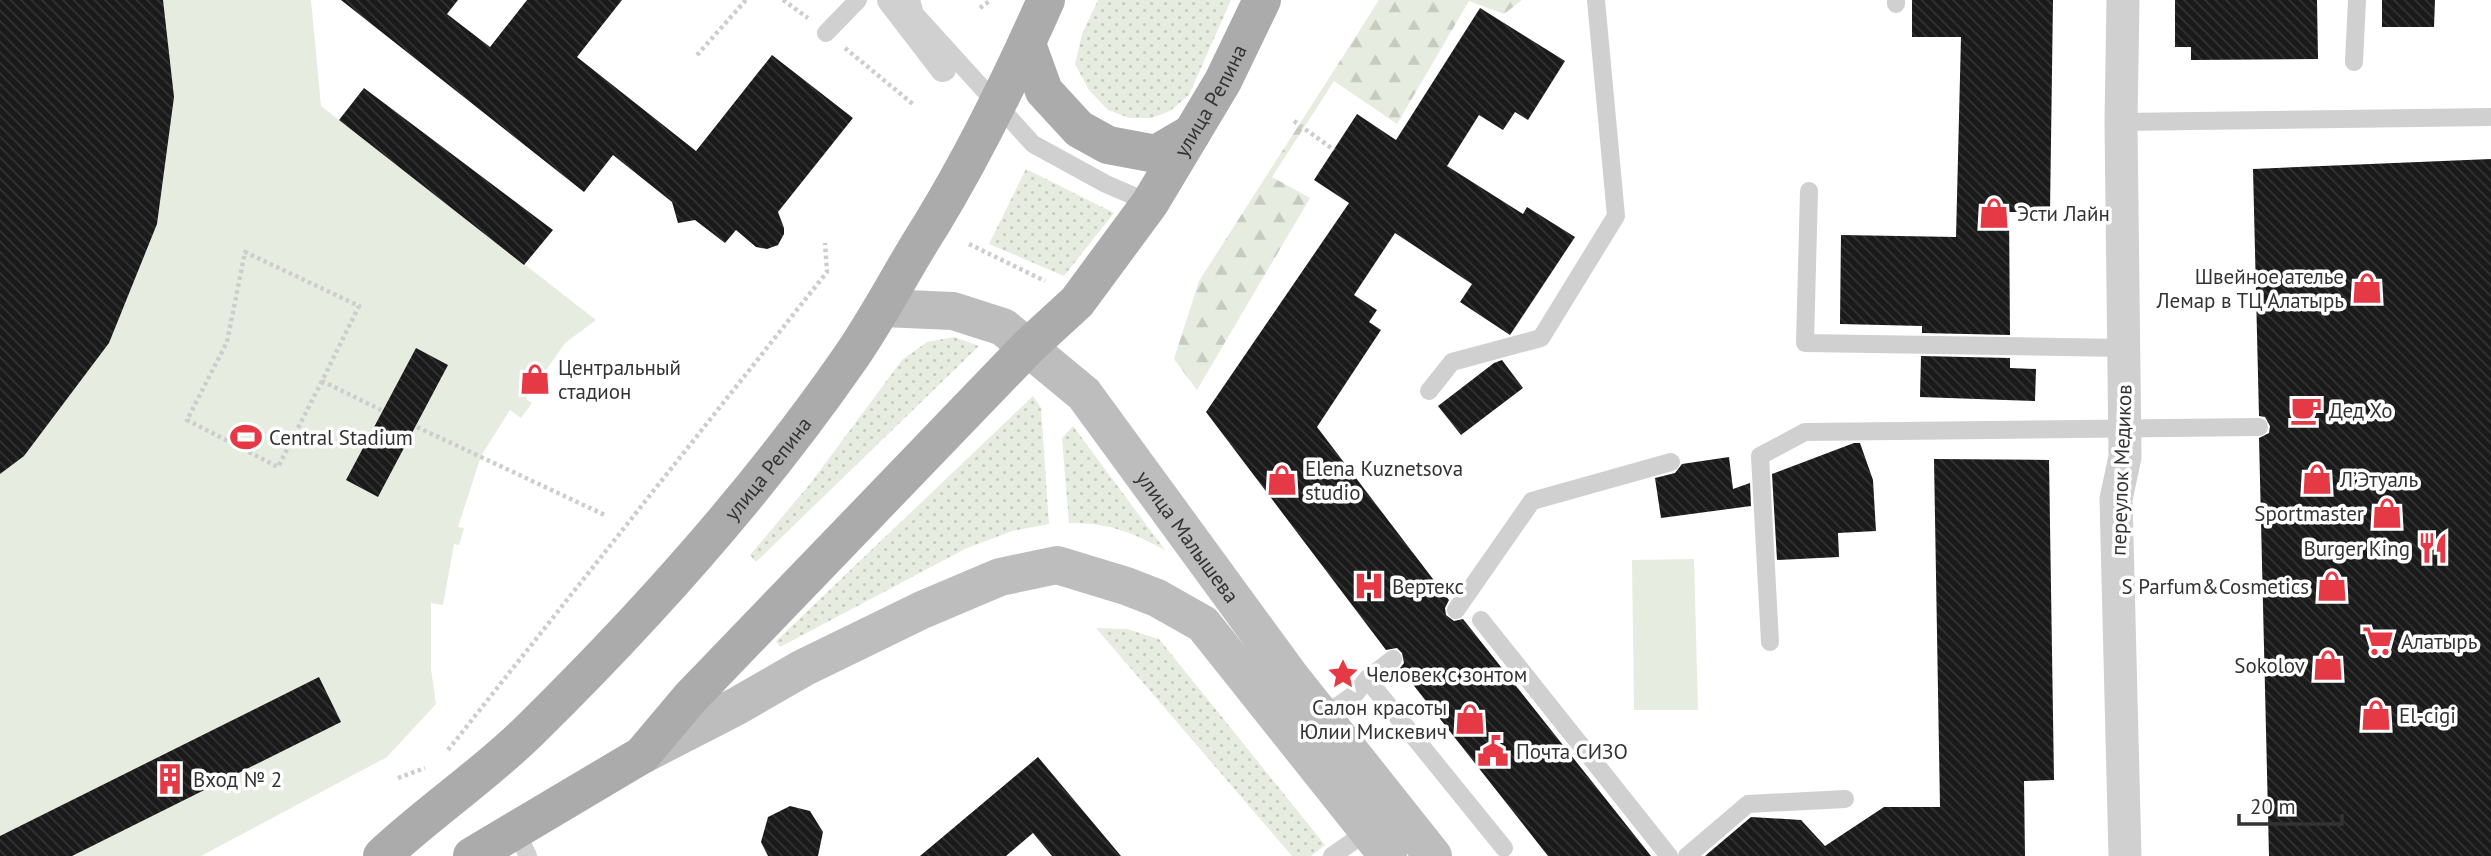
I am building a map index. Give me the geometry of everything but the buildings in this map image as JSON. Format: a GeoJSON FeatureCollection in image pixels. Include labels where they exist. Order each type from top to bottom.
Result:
{"type":"FeatureCollection","features":[{"type":"Feature","properties":{"kind":"main road","name":"улица Репина"},"geometry":{"type":"LineString","coordinates":[[382,856],[527,733],[652,605],[767,471],[848,361],[946,202],[997,105],[1046,0]]}},
{"type":"Feature","properties":{"kind":"main road","name":"улица Репина"},"geometry":{"type":"LineString","coordinates":[[642,755],[690,698],[1029,346],[1077,302],[1150,203],[1223,81],[1262,0]]}},
{"type":"Feature","properties":{"kind":"main road"},"geometry":{"type":"LineString","coordinates":[[1027,44],[1044,91],[1079,129],[1108,145],[1156,154],[1192,133]]}},
{"type":"Feature","properties":{"kind":"main road","name":"улица Малышева"},"geometry":{"type":"LineString","coordinates":[[883,308],[953,311],[1003,327],[1084,394],[1322,718],[1433,856]]}},
{"type":"Feature","properties":{"kind":"main road","name":"улица Репина"},"geometry":{"type":"LineString","coordinates":[[472,856],[522,842],[642,755],[803,668],[922,610],[1000,577],[1057,565],[1146,594],[1203,624],[1378,844]]}},
{"type":"Feature","properties":{"kind":"street"},"geometry":{"type":"LineString","coordinates":[[890,0],[943,69]]}},
{"type":"Feature","properties":{"kind":"street","name":"переулок Медиков"},"geometry":{"type":"LineString","coordinates":[[2123,0],[2125,457],[2116,499],[2125,856]]}},
{"type":"Feature","properties":{"kind":"lane"},"geometry":{"type":"LineString","coordinates":[[827,33],[858,0]]}},
{"type":"Feature","properties":{"kind":"lane"},"geometry":{"type":"LineString","coordinates":[[911,0],[915,14],[1033,144],[1106,184],[1150,203]]}},
{"type":"Feature","properties":{"kind":"lane"},"geometry":{"type":"LineString","coordinates":[[1429,391],[1452,362],[1541,338],[1616,216],[1596,0]]}},
{"type":"Feature","properties":{"kind":"lane"},"geometry":{"type":"LineString","coordinates":[[2354,62],[2357,0]]}},
{"type":"Feature","properties":{"kind":"lane"},"geometry":{"type":"LineString","coordinates":[[2122,122],[2491,117]]}},
{"type":"Feature","properties":{"kind":"lane"},"geometry":{"type":"LineString","coordinates":[[1809,191],[1805,343],[2124,348]]}},
{"type":"Feature","properties":{"kind":"lane"},"geometry":{"type":"LineString","coordinates":[[1770,642],[1760,456],[1805,432],[2259,427]]}},
{"type":"Feature","properties":{"kind":"lane"},"geometry":{"type":"LineString","coordinates":[[1456,610],[1532,501],[1671,461]]}},
{"type":"Feature","properties":{"kind":"lane"},"geometry":{"type":"LineString","coordinates":[[1481,620],[1669,856]]}},
{"type":"Feature","properties":{"kind":"lane"},"geometry":{"type":"LineString","coordinates":[[1322,718],[1356,693],[1367,679],[1393,659]]}},
{"type":"Feature","properties":{"kind":"lane"},"geometry":{"type":"LineString","coordinates":[[1367,679],[1504,848]]}},
{"type":"Feature","properties":{"kind":"lane"},"geometry":{"type":"LineString","coordinates":[[1687,856],[1748,804],[1845,799]]}},
{"type":"Feature","properties":{"kind":"lane"},"geometry":{"type":"LineString","coordinates":[[1332,856],[1378,844]]}},
{"type":"Feature","properties":{"kind":"path"},"geometry":{"type":"LineString","coordinates":[[697,55],[746,0]]}},
{"type":"Feature","properties":{"kind":"path"},"geometry":{"type":"LineString","coordinates":[[783,0],[914,105]]}},
{"type":"Feature","properties":{"kind":"path"},"geometry":{"type":"LineString","coordinates":[[981,8],[991,0]]}},
{"type":"Feature","properties":{"kind":"path"},"geometry":{"type":"LineString","coordinates":[[1294,121],[1334,150]]}},
{"type":"Feature","properties":{"kind":"path"},"geometry":{"type":"LineString","coordinates":[[445,754],[827,272],[825,243]]}},
{"type":"Feature","properties":{"kind":"path"},"geometry":{"type":"LineString","coordinates":[[969,244],[1049,283]]}},
{"type":"Feature","properties":{"kind":"path"},"geometry":{"type":"LineString","coordinates":[[245,252],[359,306],[322,381],[278,467],[187,420],[227,342],[245,252]]}},
{"type":"Feature","properties":{"kind":"path"},"geometry":{"type":"LineString","coordinates":[[322,381],[381,410]]}},
{"type":"Feature","properties":{"kind":"path"},"geometry":{"type":"LineString","coordinates":[[417,427],[607,516]]}},
{"type":"Feature","properties":{"kind":"path"},"geometry":{"type":"LineString","coordinates":[[398,778],[437,764]]}},
{"type":"Feature","properties":{"kind":"green space","name":"Central Stadium"},"geometry":{"type":"Polygon","coordinates":[[[0,0],[311,0],[321,106],[596,320],[565,343],[526,399],[532,403],[521,418],[510,410],[481,456],[458,527],[464,528],[459,545],[454,544],[443,605],[431,603],[431,669],[436,704],[387,757],[201,856],[0,856],[0,0]]]}},
{"type":"Feature","properties":{"kind":"green space"},"geometry":{"type":"Polygon","coordinates":[[[1098,0],[1231,0],[1189,95],[1170,111],[1152,118],[1130,118],[1108,110],[1089,90],[1075,64],[1082,34],[1098,0]]]}},
{"type":"Feature","properties":{"kind":"green space"},"geometry":{"type":"Polygon","coordinates":[[[1379,0],[1522,0],[1504,14],[1469,1],[1397,124],[1334,81],[1272,177],[1310,198],[1197,390],[1174,359],[1199,281],[1379,0]]]}},
{"type":"Feature","properties":{"kind":"green space"},"geometry":{"type":"Polygon","coordinates":[[[1026,169],[1114,213],[1064,276],[989,244],[1026,169]]]}},
{"type":"Feature","properties":{"kind":"green space"},"geometry":{"type":"Polygon","coordinates":[[[954,337],[979,346],[756,562],[750,555],[810,484],[902,360],[927,342],[954,337]]]}},
{"type":"Feature","properties":{"kind":"green space"},"geometry":{"type":"Polygon","coordinates":[[[1033,396],[1041,408],[1049,524],[1012,531],[965,549],[780,647],[776,641],[1033,396]]]}},
{"type":"Feature","properties":{"kind":"green space"},"geometry":{"type":"Polygon","coordinates":[[[1073,426],[1165,550],[1118,529],[1069,523],[1062,438],[1073,426]]]}},
{"type":"Feature","properties":{"kind":"green space"},"geometry":{"type":"Polygon","coordinates":[[[1694,559],[1698,710],[1634,710],[1632,560],[1694,559]]]}},
{"type":"Feature","properties":{"kind":"green space"},"geometry":{"type":"Polygon","coordinates":[[[1096,628],[1127,629],[1159,639],[1325,845],[1311,856],[1292,856],[1096,628]]]}},
{"type":"Feature","properties":{"kind":"place","name":"Эсти Лайн"},"geometry":{"type":"Point","coordinates":[1994,213]}},
{"type":"Feature","properties":{"kind":"place","name":"Швейное ателье Лемар в ТЦ Алатырь"},"geometry":{"type":"Point","coordinates":[2367,288]}},
{"type":"Feature","properties":{"kind":"place","name":"Центральный стадион"},"geometry":{"type":"Point","coordinates":[535,379]}},
{"type":"Feature","properties":{"kind":"place","name":"Дед Хо"},"geometry":{"type":"Point","coordinates":[2306,410]}},
{"type":"Feature","properties":{"kind":"place","name":"Central Stadium"},"geometry":{"type":"Point","coordinates":[246,437]}},
{"type":"Feature","properties":{"kind":"place","name":"Л’Этуаль"},"geometry":{"type":"Point","coordinates":[2317,479]}},
{"type":"Feature","properties":{"kind":"place","name":"Elena Kuznetsova studio"},"geometry":{"type":"Point","coordinates":[1282,480]}},
{"type":"Feature","properties":{"kind":"place","name":"Sportmaster"},"geometry":{"type":"Point","coordinates":[2387,513]}},
{"type":"Feature","properties":{"kind":"place","name":"Burger King"},"geometry":{"type":"Point","coordinates":[2433,548]}},
{"type":"Feature","properties":{"kind":"place","name":"Вертекс"},"geometry":{"type":"Point","coordinates":[1369,586]}},
{"type":"Feature","properties":{"kind":"place","name":"S Parfum&Cosmetics"},"geometry":{"type":"Point","coordinates":[2332,586]}},
{"type":"Feature","properties":{"kind":"place","name":"Алатырь"},"geometry":{"type":"Point","coordinates":[2378,641]}},
{"type":"Feature","properties":{"kind":"place","name":"Sokolov"},"geometry":{"type":"Point","coordinates":[2328,665]}},
{"type":"Feature","properties":{"kind":"place","name":"Человек с зонтом"},"geometry":{"type":"Point","coordinates":[1343,674]}},
{"type":"Feature","properties":{"kind":"place","name":"El-cigi"},"geometry":{"type":"Point","coordinates":[2376,715]}},
{"type":"Feature","properties":{"kind":"place","name":"Салон красоты Юлии Мискевич"},"geometry":{"type":"Point","coordinates":[1470,719]}},
{"type":"Feature","properties":{"kind":"place","name":"Почта СИЗО"},"geometry":{"type":"Point","coordinates":[1493,751]}},
{"type":"Feature","properties":{"kind":"place","name":"Вход № 2"},"geometry":{"type":"Point","coordinates":[170,779]}}]}
